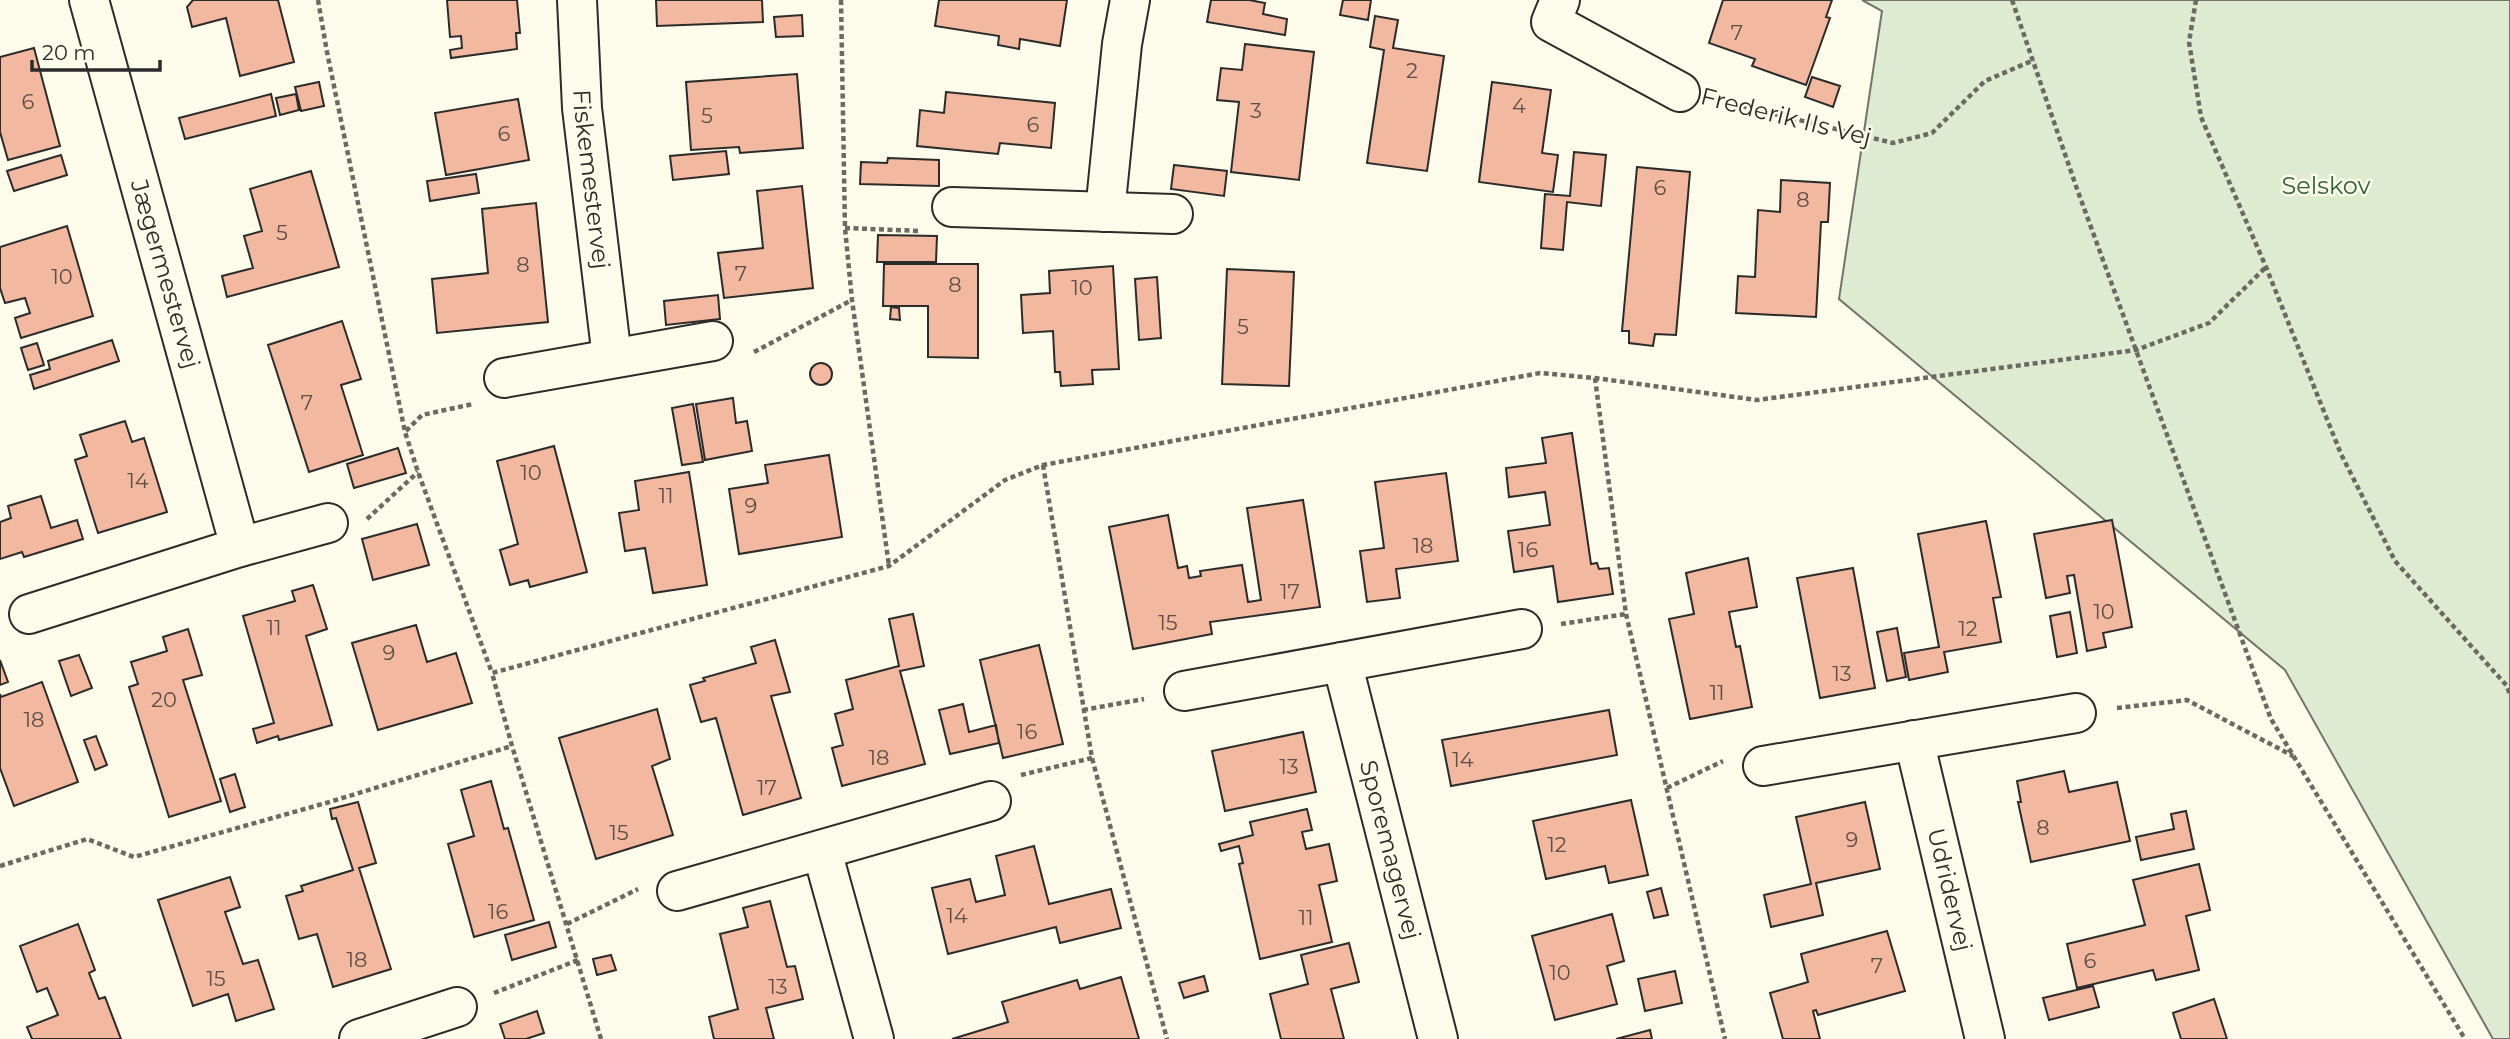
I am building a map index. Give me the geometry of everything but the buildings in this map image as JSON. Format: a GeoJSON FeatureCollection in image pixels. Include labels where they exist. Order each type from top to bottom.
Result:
{"type":"FeatureCollection","features":[{"type":"Feature","properties":{"kind":"street","name":"Jægermestervej"},"geometry":{"type":"LineString","coordinates":[[89,0],[240,547]]}},
{"type":"Feature","properties":{"kind":"street","name":"Fiskemestervej"},"geometry":{"type":"LineString","coordinates":[[576,0],[582,108],[612,358]]}},
{"type":"Feature","properties":{"kind":"street"},"geometry":{"type":"LineString","coordinates":[[1105,212],[1122,44],[1130,0]]}},
{"type":"Feature","properties":{"kind":"street","name":"Frederik IIs Vej"},"geometry":{"type":"LineString","coordinates":[[1560,0],[1551,22],[1681,92]]}},
{"type":"Feature","properties":{"kind":"street"},"geometry":{"type":"LineString","coordinates":[[953,207],[1173,214]]}},
{"type":"Feature","properties":{"kind":"street"},"geometry":{"type":"LineString","coordinates":[[504,378],[713,341]]}},
{"type":"Feature","properties":{"kind":"street"},"geometry":{"type":"LineString","coordinates":[[29,614],[240,547],[328,523]]}},
{"type":"Feature","properties":{"kind":"street"},"geometry":{"type":"LineString","coordinates":[[1184,691],[1522,629]]}},
{"type":"Feature","properties":{"kind":"street","name":"Sporemagervej"},"geometry":{"type":"LineString","coordinates":[[1342,662],[1438,1039]]}},
{"type":"Feature","properties":{"kind":"street"},"geometry":{"type":"LineString","coordinates":[[1763,766],[2076,713]]}},
{"type":"Feature","properties":{"kind":"street","name":"Udridervej"},"geometry":{"type":"LineString","coordinates":[[1914,740],[1985,1039]]}},
{"type":"Feature","properties":{"kind":"street"},"geometry":{"type":"LineString","coordinates":[[677,891],[991,801]]}},
{"type":"Feature","properties":{"kind":"street"},"geometry":{"type":"LineString","coordinates":[[822,851],[874,1039]]}},
{"type":"Feature","properties":{"kind":"street"},"geometry":{"type":"LineString","coordinates":[[359,1039],[457,1007]]}},
{"type":"Feature","properties":{"kind":"path"},"geometry":{"type":"LineString","coordinates":[[318,0],[405,432],[492,673],[601,1039]]}},
{"type":"Feature","properties":{"kind":"path"},"geometry":{"type":"LineString","coordinates":[[841,0],[845,228],[852,300],[889,566]]}},
{"type":"Feature","properties":{"kind":"path"},"geometry":{"type":"LineString","coordinates":[[2012,0],[2271,719],[2465,1039]]}},
{"type":"Feature","properties":{"kind":"path"},"geometry":{"type":"LineString","coordinates":[[2196,0],[2189,42],[2201,117],[2266,267],[2341,454],[2395,561],[2507,686],[2510,695]]}},
{"type":"Feature","properties":{"kind":"path","name":"Frederik IIs Vej"},"geometry":{"type":"LineString","coordinates":[[1681,92],[1893,143],[1932,133],[1985,81],[2034,60]]}},
{"type":"Feature","properties":{"kind":"path"},"geometry":{"type":"LineString","coordinates":[[845,228],[949,232],[953,207]]}},
{"type":"Feature","properties":{"kind":"path"},"geometry":{"type":"LineString","coordinates":[[492,673],[889,566],[1005,481],[1043,466],[1540,373],[1757,400],[2136,350],[2209,323],[2266,267]]}},
{"type":"Feature","properties":{"kind":"path"},"geometry":{"type":"LineString","coordinates":[[713,341],[739,360],[852,300]]}},
{"type":"Feature","properties":{"kind":"path"},"geometry":{"type":"LineString","coordinates":[[405,432],[422,415],[500,398],[504,378]]}},
{"type":"Feature","properties":{"kind":"path"},"geometry":{"type":"LineString","coordinates":[[1595,378],[1626,614],[1725,1039]]}},
{"type":"Feature","properties":{"kind":"path"},"geometry":{"type":"LineString","coordinates":[[1043,466],[1092,758],[1167,1039]]}},
{"type":"Feature","properties":{"kind":"path"},"geometry":{"type":"LineString","coordinates":[[328,523],[350,535],[418,472]]}},
{"type":"Feature","properties":{"kind":"path"},"geometry":{"type":"LineString","coordinates":[[1595,620],[1626,614]]}},
{"type":"Feature","properties":{"kind":"path"},"geometry":{"type":"LineString","coordinates":[[1083,710],[1184,691]]}},
{"type":"Feature","properties":{"kind":"path"},"geometry":{"type":"LineString","coordinates":[[2076,713],[2187,700],[2294,757]]}},
{"type":"Feature","properties":{"kind":"path"},"geometry":{"type":"LineString","coordinates":[[0,866],[86,839],[134,857],[326,803],[512,746]]}},
{"type":"Feature","properties":{"kind":"path"},"geometry":{"type":"LineString","coordinates":[[1667,788],[1746,749],[1763,766]]}},
{"type":"Feature","properties":{"kind":"path"},"geometry":{"type":"LineString","coordinates":[[991,801],[995,782],[1092,758]]}},
{"type":"Feature","properties":{"kind":"path"},"geometry":{"type":"LineString","coordinates":[[567,924],[652,881],[677,891]]}},
{"type":"Feature","properties":{"kind":"path"},"geometry":{"type":"LineString","coordinates":[[457,1007],[578,960]]}},
{"type":"Feature","properties":{"kind":"green space","name":"Selskov"},"geometry":{"type":"Polygon","coordinates":[[[1862,0],[2510,0],[2510,1039],[2493,1039],[2285,670],[1839,299],[1882,11],[1862,0]]]}}]}
